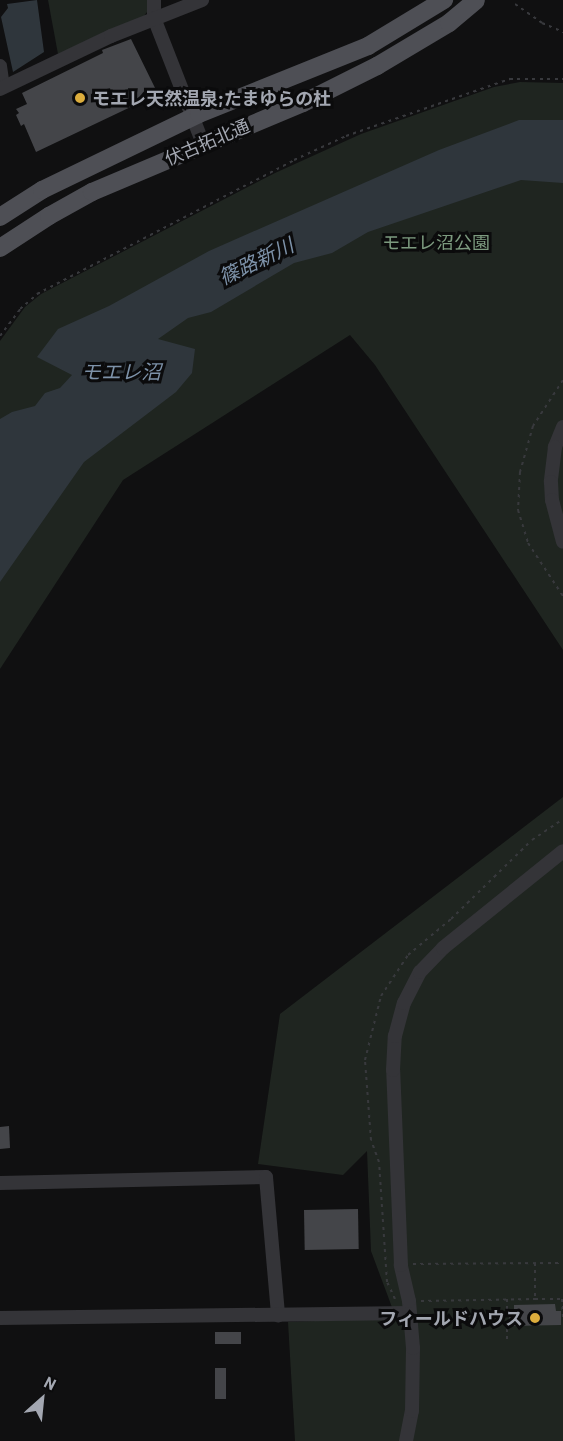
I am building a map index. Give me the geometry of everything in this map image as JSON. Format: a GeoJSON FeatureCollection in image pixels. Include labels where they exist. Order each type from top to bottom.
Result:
{"type":"FeatureCollection","features":[{"type":"Feature","properties":{"kind":"main road","name":"伏古拓北通"},"geometry":{"type":"LineString","coordinates":[[0,217],[42,190],[192,117],[368,46],[444,0]]}},
{"type":"Feature","properties":{"kind":"main road","name":"伏古拓北通"},"geometry":{"type":"LineString","coordinates":[[0,248],[49,216],[92,192],[303,103],[378,66],[449,23],[476,0]]}},
{"type":"Feature","properties":{"kind":"street"},"geometry":{"type":"LineString","coordinates":[[154,0],[154,18],[203,144]]}},
{"type":"Feature","properties":{"kind":"street"},"geometry":{"type":"LineString","coordinates":[[0,66],[2,88],[111,36],[202,0]]}},
{"type":"Feature","properties":{"kind":"street"},"geometry":{"type":"LineString","coordinates":[[563,427],[555,447],[551,482],[552,500],[563,542]]}},
{"type":"Feature","properties":{"kind":"street"},"geometry":{"type":"LineString","coordinates":[[406,1441],[412,1411],[412,1307],[401,1264],[393,1070],[395,1036],[404,1003],[420,972],[443,948],[563,851]]}},
{"type":"Feature","properties":{"kind":"street"},"geometry":{"type":"LineString","coordinates":[[0,1183],[266,1177],[278,1316]]}},
{"type":"Feature","properties":{"kind":"street"},"geometry":{"type":"LineString","coordinates":[[0,1318],[278,1316],[412,1307]]}},
{"type":"Feature","properties":{"kind":"path"},"geometry":{"type":"LineString","coordinates":[[515,3],[542,23],[563,32]]}},
{"type":"Feature","properties":{"kind":"path"},"geometry":{"type":"LineString","coordinates":[[0,336],[20,309],[37,294],[294,160],[346,136],[510,79],[563,80]]}},
{"type":"Feature","properties":{"kind":"path"},"geometry":{"type":"LineString","coordinates":[[563,380],[533,426],[520,472],[518,510],[528,543],[563,596]]}},
{"type":"Feature","properties":{"kind":"path"},"geometry":{"type":"LineString","coordinates":[[396,1301],[387,1282],[379,1162],[371,1140],[365,1060],[381,996],[408,955],[451,919],[532,840],[563,819]]}},
{"type":"Feature","properties":{"kind":"path"},"geometry":{"type":"LineString","coordinates":[[535,1263],[535,1299]]}},
{"type":"Feature","properties":{"kind":"path"},"geometry":{"type":"LineString","coordinates":[[401,1264],[563,1263]]}},
{"type":"Feature","properties":{"kind":"path"},"geometry":{"type":"LineString","coordinates":[[507,1299],[507,1342]]}},
{"type":"Feature","properties":{"kind":"path"},"geometry":{"type":"LineString","coordinates":[[412,1307],[507,1299],[563,1299],[563,1318]]}},
{"type":"Feature","properties":{"kind":"green space"},"geometry":{"type":"Polygon","coordinates":[[[48,0],[147,0],[147,12],[144,16],[58,54],[48,0]]]}},
{"type":"Feature","properties":{"kind":"green space","name":"モエレ沼公園"},"geometry":{"type":"Polygon","coordinates":[[[520,82],[563,83],[563,650],[375,365],[350,335],[123,480],[0,669],[0,341],[25,307],[41,294],[275,173],[361,134],[494,87],[520,82]]]}},
{"type":"Feature","properties":{"kind":"green space"},"geometry":{"type":"Polygon","coordinates":[[[563,797],[563,1441],[295,1441],[288,1322],[396,1318],[371,1251],[367,1151],[343,1175],[258,1164],[280,1014],[563,797]]]}},
{"type":"Feature","properties":{"kind":"water"},"geometry":{"type":"Polygon","coordinates":[[[37,0],[44,52],[13,72],[1,17],[8,8],[7,4],[37,0]]]}},
{"type":"Feature","properties":{"kind":"water","name":"モエレ沼"},"geometry":{"type":"Polygon","coordinates":[[[519,120],[563,120],[563,183],[521,180],[368,232],[332,253],[294,263],[211,312],[188,318],[158,339],[195,349],[192,373],[176,392],[84,462],[0,582],[0,419],[12,412],[35,406],[45,393],[60,388],[72,375],[37,357],[58,329],[109,306],[209,251],[439,150],[519,120]]]}},
{"type":"Feature","properties":{"kind":"building","name":"モエレ天然温泉;たまゆらの杜"},"geometry":{"type":"Polygon","coordinates":[[[131,39],[158,94],[36,152],[24,124],[21,126],[16,115],[19,113],[16,109],[27,104],[22,93],[103,53],[102,50],[131,39]]]}},
{"type":"Feature","properties":{"kind":"building"},"geometry":{"type":"Polygon","coordinates":[[[9,1126],[10,1148],[0,1149],[0,1127],[9,1126]]]}},
{"type":"Feature","properties":{"kind":"building"},"geometry":{"type":"Polygon","coordinates":[[[358,1209],[359,1249],[305,1250],[304,1210],[358,1209]]]}},
{"type":"Feature","properties":{"kind":"building","name":"フィールドハウス"},"geometry":{"type":"Polygon","coordinates":[[[555,1304],[556,1311],[561,1311],[561,1325],[509,1326],[509,1312],[514,1312],[514,1305],[555,1304]]]}},
{"type":"Feature","properties":{"kind":"building"},"geometry":{"type":"Polygon","coordinates":[[[215,1332],[241,1332],[241,1344],[215,1344],[215,1332]]]}},
{"type":"Feature","properties":{"kind":"building"},"geometry":{"type":"Polygon","coordinates":[[[215,1368],[226,1368],[226,1399],[215,1399],[215,1368]]]}},
{"type":"Feature","properties":{"kind":"place","name":"モエレ天然温泉;たまゆらの杜"},"geometry":{"type":"Point","coordinates":[80,98]}},
{"type":"Feature","properties":{"kind":"place","name":"フィールドハウス"},"geometry":{"type":"Point","coordinates":[535,1318]}},
{"type":"Feature","properties":{"kind":"water label","name":"篠路新川"},"geometry":{"type":"Point","coordinates":[256,261]}}]}
